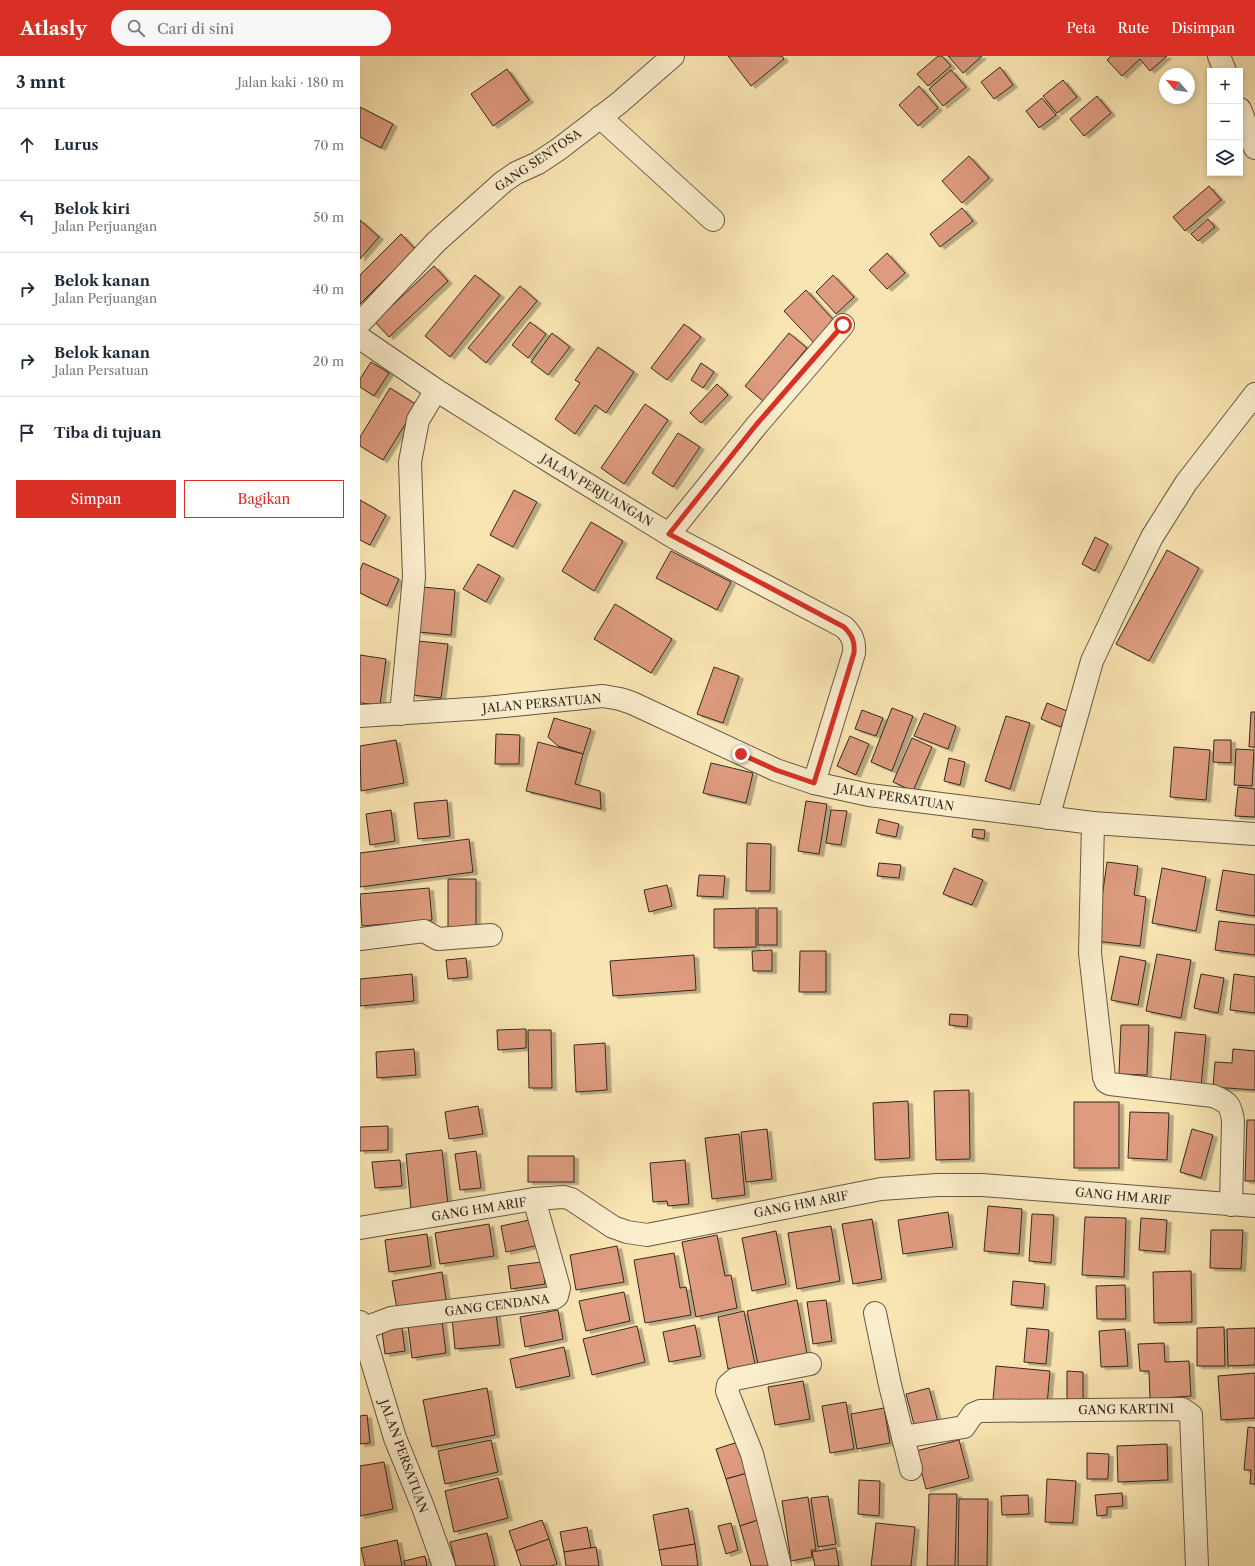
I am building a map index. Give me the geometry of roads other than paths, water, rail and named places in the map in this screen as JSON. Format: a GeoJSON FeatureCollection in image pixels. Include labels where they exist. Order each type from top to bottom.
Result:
{"type":"FeatureCollection","features":[{"type":"Feature","properties":{"kind":"street","name":"GANG SENTOSA"},"geometry":{"type":"LineString","coordinates":[[360,323],[436,242],[503,182],[554,153],[673,56]]}},
{"type":"Feature","properties":{"kind":"street"},"geometry":{"type":"LineString","coordinates":[[1219,56],[1224,68]]}},
{"type":"Feature","properties":{"kind":"street"},"geometry":{"type":"LineString","coordinates":[[600,117],[713,220]]}},
{"type":"Feature","properties":{"kind":"street"},"geometry":{"type":"LineString","coordinates":[[1243,117],[1255,148]]}},
{"type":"Feature","properties":{"kind":"street"},"geometry":{"type":"LineString","coordinates":[[669,534],[756,425],[843,325]]}},
{"type":"Feature","properties":{"kind":"street","name":"JALAN PERJUANGAN"},"geometry":{"type":"LineString","coordinates":[[360,338],[436,390],[669,534],[844,627],[851,634],[854,653],[814,783]]}},
{"type":"Feature","properties":{"kind":"street"},"geometry":{"type":"LineString","coordinates":[[401,714],[414,577],[410,462],[418,420],[436,390]]}},
{"type":"Feature","properties":{"kind":"street"},"geometry":{"type":"LineString","coordinates":[[1048,818],[1092,661],[1117,608],[1152,537],[1186,483],[1255,394]]}},
{"type":"Feature","properties":{"kind":"street","name":"JALAN PERSATUAN"},"geometry":{"type":"LineString","coordinates":[[360,716],[401,714],[603,696],[620,699],[653,712],[776,770],[814,783],[870,795],[1094,823],[1255,834]]}},
{"type":"Feature","properties":{"kind":"street"},"geometry":{"type":"LineString","coordinates":[[1094,823],[1090,953],[1104,1078],[1106,1082],[1110,1084],[1213,1096],[1228,1103],[1232,1110],[1233,1121],[1231,1205]]}},
{"type":"Feature","properties":{"kind":"street"},"geometry":{"type":"LineString","coordinates":[[360,939],[424,931],[438,939],[491,935]]}},
{"type":"Feature","properties":{"kind":"street","name":"GANG HM ARIF"},"geometry":{"type":"LineString","coordinates":[[360,1228],[534,1200],[564,1197],[571,1199],[613,1227],[627,1232],[647,1235],[881,1189],[937,1185],[982,1185],[1255,1206]]}},
{"type":"Feature","properties":{"kind":"street","name":"GANG CENDANA"},"geometry":{"type":"LineString","coordinates":[[361,1326],[391,1318],[554,1298],[557,1296],[559,1288],[534,1200]]}},
{"type":"Feature","properties":{"kind":"street"},"geometry":{"type":"LineString","coordinates":[[875,1313],[890,1385],[911,1469]]}},
{"type":"Feature","properties":{"kind":"street","name":"JALAN PERSATUAN"},"geometry":{"type":"LineString","coordinates":[[361,1326],[394,1438],[423,1507],[444,1566]]}},
{"type":"Feature","properties":{"kind":"street"},"geometry":{"type":"LineString","coordinates":[[780,1566],[752,1454],[727,1391],[728,1385],[735,1379],[810,1364]]}},
{"type":"Feature","properties":{"kind":"street","name":"GANG KARTINI"},"geometry":{"type":"LineString","coordinates":[[903,1437],[964,1427],[973,1414],[980,1411],[1178,1408],[1187,1411],[1191,1415],[1197,1566]]}}]}
